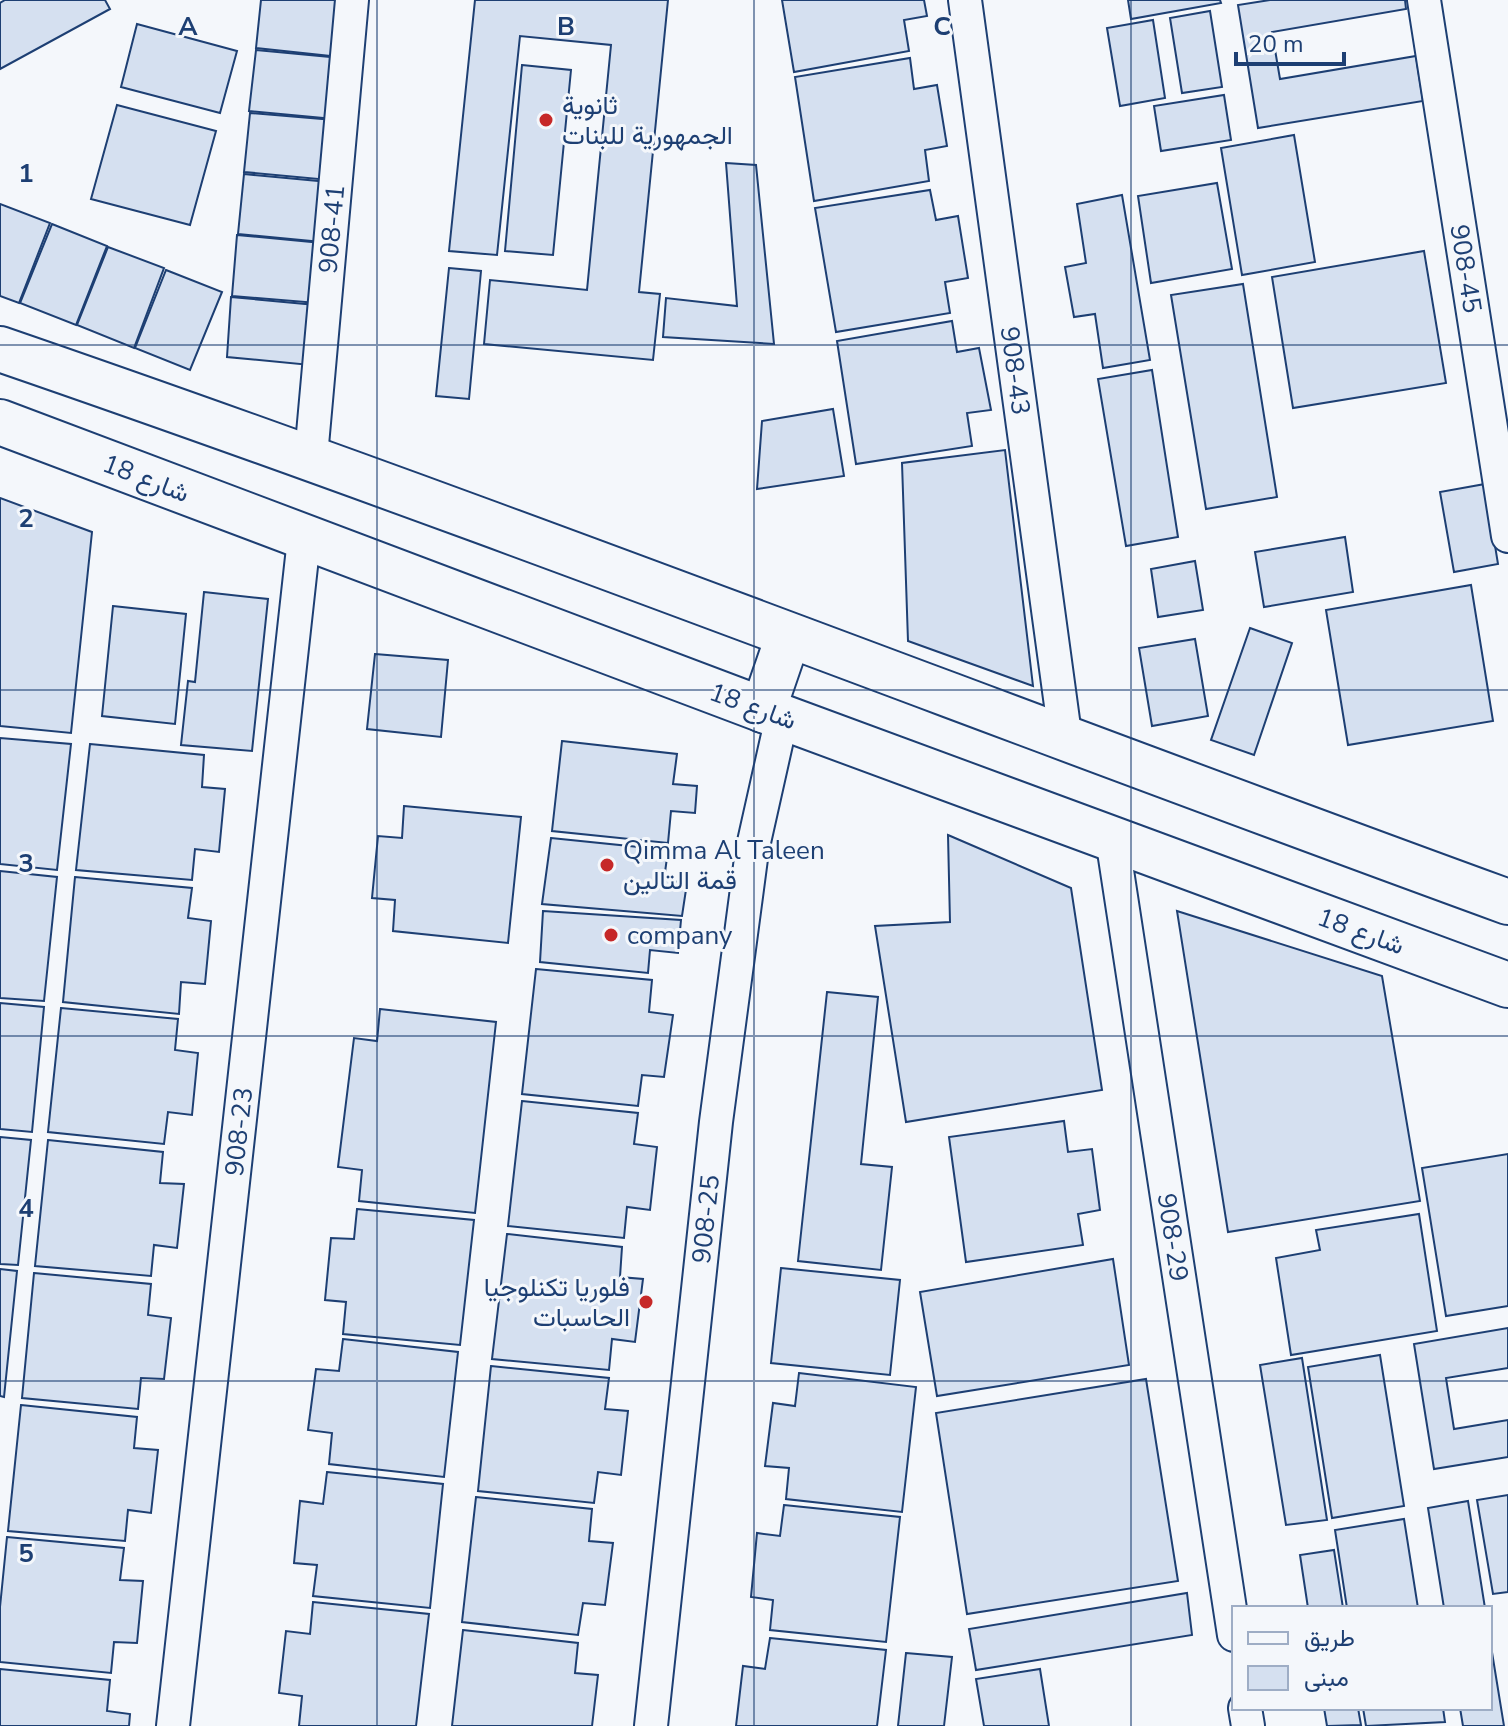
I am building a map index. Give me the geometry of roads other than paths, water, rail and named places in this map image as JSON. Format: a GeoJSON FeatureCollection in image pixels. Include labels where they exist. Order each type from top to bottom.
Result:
{"type":"FeatureCollection","features":[{"type":"Feature","properties":{"kind":"street","name":"908-41"},"geometry":{"type":"LineString","coordinates":[[311,456],[352,0]]}},
{"type":"Feature","properties":{"kind":"street","name":"908-43"},"geometry":{"type":"LineString","coordinates":[[965,0],[1066,742]]}},
{"type":"Feature","properties":{"kind":"street","name":"908-45"},"geometry":{"type":"LineString","coordinates":[[1424,0],[1508,536]]}},
{"type":"Feature","properties":{"kind":"street"},"geometry":{"type":"LineString","coordinates":[[0,349],[311,456],[1066,742],[1508,902]]}},
{"type":"Feature","properties":{"kind":"street","name":"شارع 18"},"geometry":{"type":"LineString","coordinates":[[0,422],[772,714],[1508,985]]}},
{"type":"Feature","properties":{"kind":"street","name":"908-23"},"geometry":{"type":"LineString","coordinates":[[173,1726],[304,539]]}},
{"type":"Feature","properties":{"kind":"street"},"geometry":{"type":"LineString","coordinates":[[772,714],[788,637]]}},
{"type":"Feature","properties":{"kind":"street","name":"908-25"},"geometry":{"type":"LineString","coordinates":[[651,1726],[716,1122],[772,714]]}},
{"type":"Feature","properties":{"kind":"street","name":"908-29"},"geometry":{"type":"LineString","coordinates":[[1112,838],[1232,1622]]}},
{"type":"Feature","properties":{"kind":"place","name":"ثانوية الجمهورية للبنات"},"geometry":{"type":"Point","coordinates":[546,120]}},
{"type":"Feature","properties":{"kind":"place","name":"Qimma Al Taleen قمة التالين"},"geometry":{"type":"Point","coordinates":[607,865]}},
{"type":"Feature","properties":{"kind":"place","name":"company"},"geometry":{"type":"Point","coordinates":[611,935]}},
{"type":"Feature","properties":{"kind":"place","name":"فلوريا تكنلوجيا الحاسبات"},"geometry":{"type":"Point","coordinates":[646,1302]}}]}
